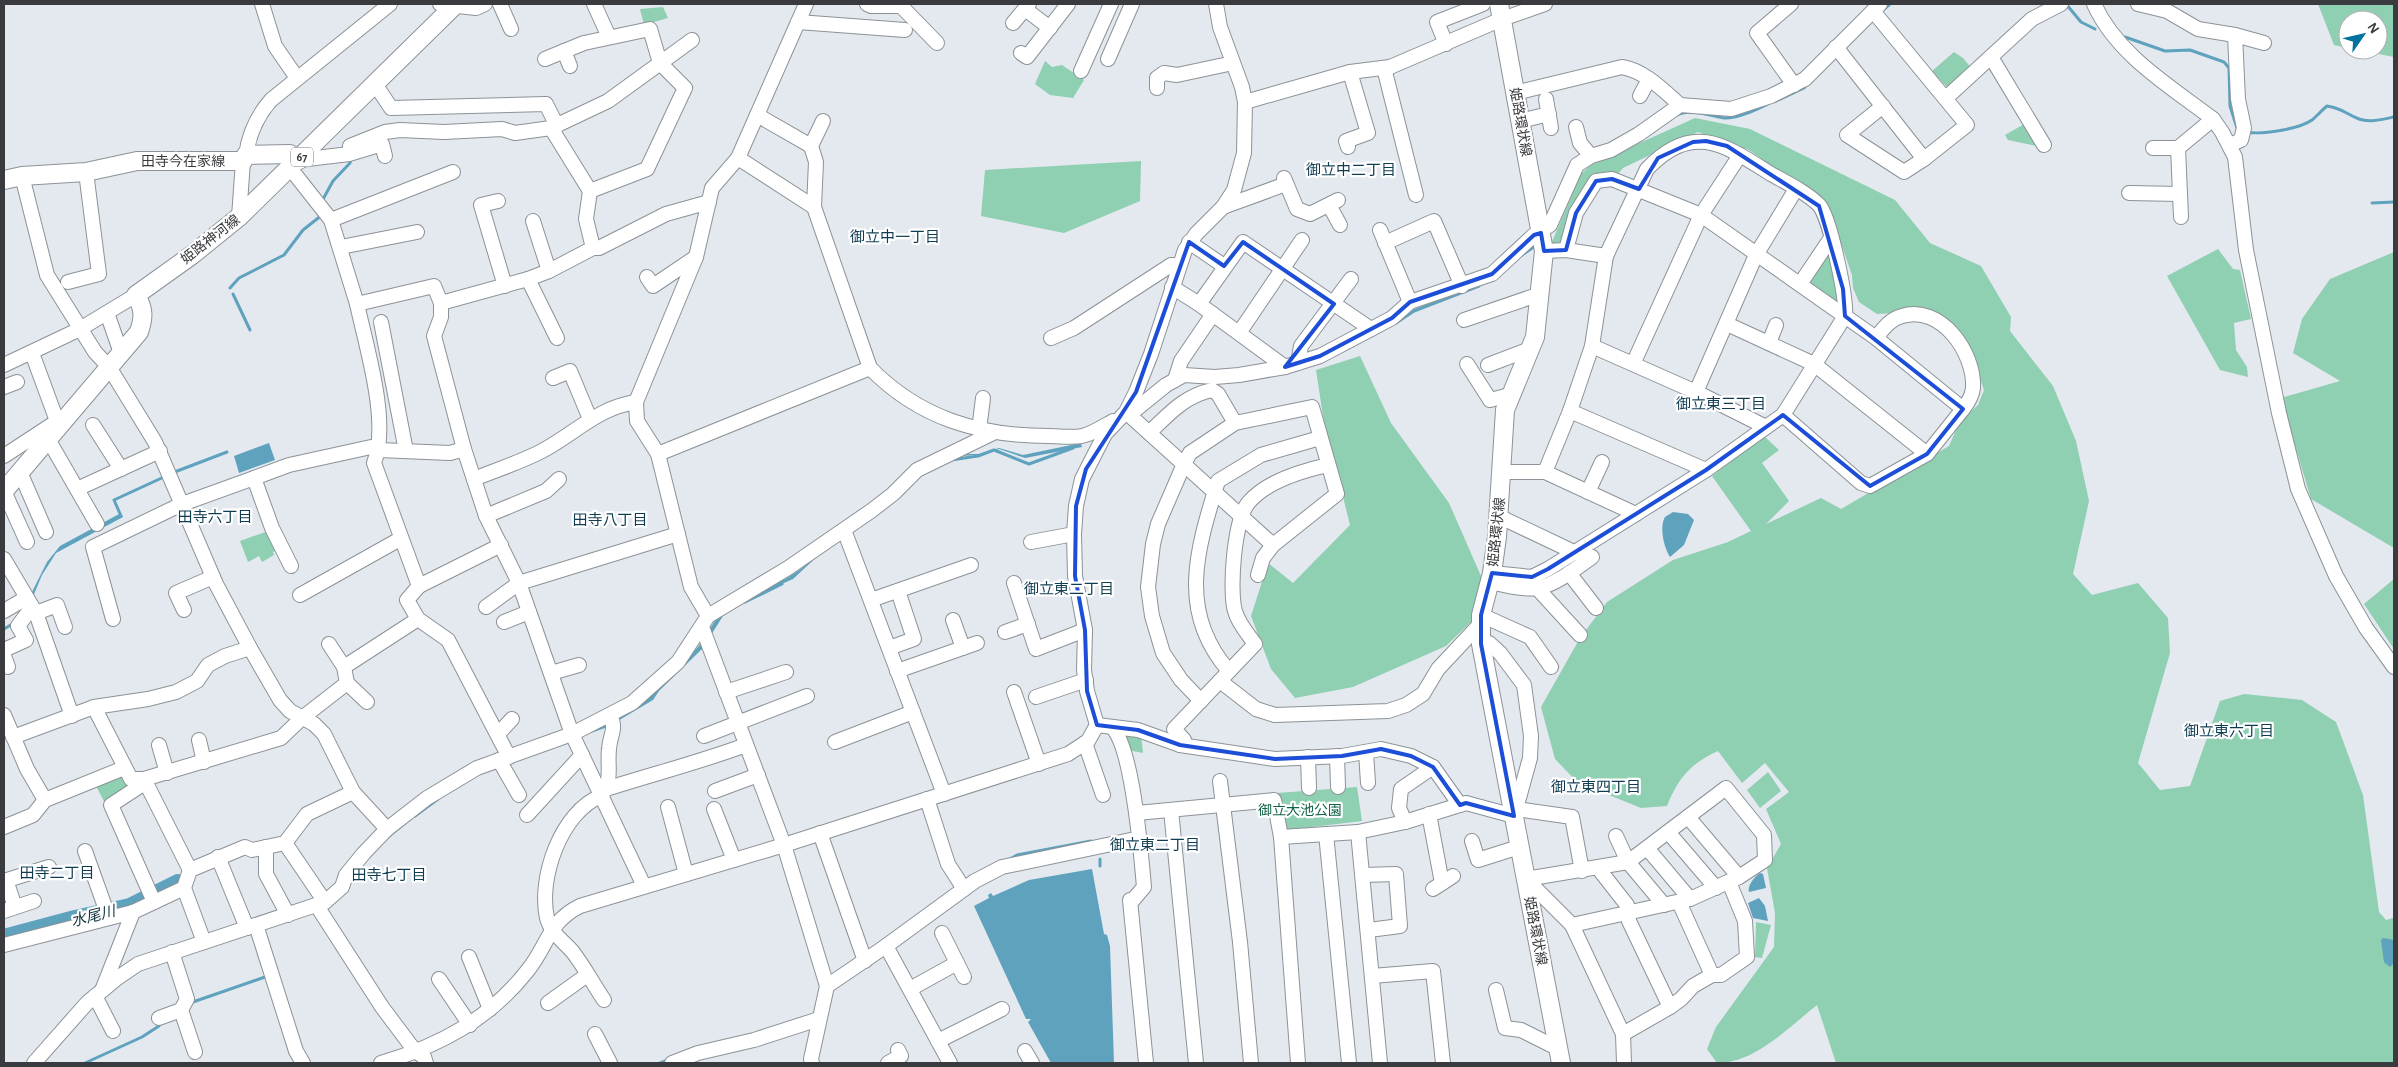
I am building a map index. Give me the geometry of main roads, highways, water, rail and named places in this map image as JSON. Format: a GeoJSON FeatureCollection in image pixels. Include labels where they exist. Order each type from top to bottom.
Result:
{"type":"FeatureCollection","features":[{"type":"Feature","properties":{"kind":"main road","name":"姫路神河線"},"geometry":{"type":"LineString","coordinates":[[4,491],[48,439],[63,417],[139,332],[142,325],[142,306],[136,295],[239,217],[456,4]]}},
{"type":"Feature","properties":{"kind":"main road","name":"姫路環状線"},"geometry":{"type":"LineString","coordinates":[[1500,12],[1542,242],[1536,337],[1505,410],[1502,430],[1498,516],[1491,577],[1481,619],[1481,644],[1515,812],[1519,847],[1560,1056]]}},
{"type":"Feature","properties":{"kind":"main road","name":"田寺今在家線"},"geometry":{"type":"LineString","coordinates":[[4,180],[22,176],[86,172],[137,161],[244,158],[290,154],[294,164]]}},
{"type":"Feature","properties":{"kind":"water"},"geometry":{"type":"Polygon","coordinates":[[[269,443],[275,460],[239,473],[234,456],[269,443]]]}},
{"type":"Feature","properties":{"kind":"water"},"geometry":{"type":"Polygon","coordinates":[[[1081,443],[1082,447],[1025,458],[999,449],[981,455],[955,456],[934,465],[920,476],[903,495],[834,541],[793,579],[748,599],[723,616],[702,649],[659,691],[653,700],[611,725],[606,749],[607,779],[605,788],[602,787],[606,777],[604,753],[608,727],[480,771],[453,786],[373,851],[355,872],[349,887],[324,909],[206,945],[205,943],[322,907],[341,892],[354,871],[372,850],[452,785],[479,769],[591,731],[646,700],[698,647],[718,616],[742,599],[787,578],[801,569],[832,540],[902,491],[916,476],[933,464],[956,454],[979,454],[999,448],[1023,455],[1081,443]]]}},
{"type":"Feature","properties":{"kind":"water"},"geometry":{"type":"Polygon","coordinates":[[[1673,512],[1688,514],[1694,520],[1684,545],[1670,557],[1664,543],[1662,526],[1665,517],[1673,512]]]}},
{"type":"Feature","properties":{"kind":"water"},"geometry":{"type":"Polygon","coordinates":[[[121,513],[123,517],[56,553],[42,575],[32,599],[30,596],[47,562],[60,546],[121,513]]]}},
{"type":"Feature","properties":{"kind":"water"},"geometry":{"type":"Polygon","coordinates":[[[1092,869],[1104,934],[1107,935],[1110,946],[1114,1063],[1051,1063],[1028,1022],[1031,1019],[1026,1019],[974,906],[989,898],[988,895],[991,893],[993,896],[1029,880],[1092,869]]]}},
{"type":"Feature","properties":{"kind":"water"},"geometry":{"type":"Polygon","coordinates":[[[1760,873],[1763,874],[1766,888],[1749,892],[1751,882],[1760,873]]]}},
{"type":"Feature","properties":{"kind":"water"},"geometry":{"type":"Polygon","coordinates":[[[1759,898],[1765,906],[1768,921],[1753,918],[1748,903],[1759,898]]]}},
{"type":"Feature","properties":{"kind":"water"},"geometry":{"type":"Polygon","coordinates":[[[2383,938],[2394,940],[2394,963],[2390,967],[2384,962],[2381,940],[2383,938]]]}},
{"type":"Feature","properties":{"kind":"waterway"},"geometry":{"type":"LineString","coordinates":[[1883,10],[1890,4]]}},
{"type":"Feature","properties":{"kind":"waterway"},"geometry":{"type":"LineString","coordinates":[[2066,4],[2081,22],[2095,29]]}},
{"type":"Feature","properties":{"kind":"waterway"},"geometry":{"type":"LineString","coordinates":[[2125,37],[2165,51],[2190,50],[2224,62],[2229,68],[2230,106],[2237,128]]}},
{"type":"Feature","properties":{"kind":"waterway"},"geometry":{"type":"LineString","coordinates":[[1776,101],[1804,88],[1807,84]]}},
{"type":"Feature","properties":{"kind":"waterway"},"geometry":{"type":"LineString","coordinates":[[1677,115],[1694,112],[1729,118],[1770,103]]}},
{"type":"Feature","properties":{"kind":"waterway"},"geometry":{"type":"LineString","coordinates":[[2247,132],[2271,132],[2290,129],[2312,120],[2327,106],[2368,121],[2394,117]]}},
{"type":"Feature","properties":{"kind":"waterway"},"geometry":{"type":"LineString","coordinates":[[322,201],[333,181],[350,163],[351,159]]}},
{"type":"Feature","properties":{"kind":"waterway"},"geometry":{"type":"LineString","coordinates":[[2372,203],[2394,202]]}},
{"type":"Feature","properties":{"kind":"waterway"},"geometry":{"type":"LineString","coordinates":[[230,288],[239,278],[284,255],[303,230],[322,215]]}},
{"type":"Feature","properties":{"kind":"waterway"},"geometry":{"type":"LineString","coordinates":[[1522,255],[1538,244]]}},
{"type":"Feature","properties":{"kind":"waterway"},"geometry":{"type":"LineString","coordinates":[[1396,323],[1414,311],[1479,286]]}},
{"type":"Feature","properties":{"kind":"waterway"},"geometry":{"type":"LineString","coordinates":[[233,294],[250,330]]}},
{"type":"Feature","properties":{"kind":"waterway"},"geometry":{"type":"LineString","coordinates":[[1347,349],[1390,326]]}},
{"type":"Feature","properties":{"kind":"waterway"},"geometry":{"type":"LineString","coordinates":[[951,460],[978,456],[994,450],[1029,464],[1073,448]]}},
{"type":"Feature","properties":{"kind":"waterway"},"geometry":{"type":"LineString","coordinates":[[172,473],[227,452]]}},
{"type":"Feature","properties":{"kind":"waterway"},"geometry":{"type":"LineString","coordinates":[[119,517],[121,516],[114,500],[166,476]]}},
{"type":"Feature","properties":{"kind":"waterway"},"geometry":{"type":"LineString","coordinates":[[745,602],[782,584]]}},
{"type":"Feature","properties":{"kind":"waterway"},"geometry":{"type":"LineString","coordinates":[[4,629],[14,623]]}},
{"type":"Feature","properties":{"kind":"waterway"},"geometry":{"type":"LineString","coordinates":[[415,816],[438,799]]}},
{"type":"Feature","properties":{"kind":"waterway"},"geometry":{"type":"LineString","coordinates":[[1010,859],[1017,855],[1091,841]]}},
{"type":"Feature","properties":{"kind":"waterway"},"geometry":{"type":"LineString","coordinates":[[1100,859],[1100,866]]}},
{"type":"Feature","properties":{"kind":"waterway","name":"水尾川"},"geometry":{"type":"LineString","coordinates":[[4,938],[130,907],[178,883]]}},
{"type":"Feature","properties":{"kind":"waterway"},"geometry":{"type":"LineString","coordinates":[[190,1003],[265,977]]}},
{"type":"Feature","properties":{"kind":"waterway"},"geometry":{"type":"LineString","coordinates":[[85,1063],[142,1037],[159,1026],[158,1021]]}},
{"type":"Feature","properties":{"kind":"waterway"},"geometry":{"type":"LineString","coordinates":[[660,1063],[668,1060]]}},
{"type":"Feature","properties":{"kind":"district","name":"御立中二丁目"},"geometry":{"type":"Point","coordinates":[1351,170]}},
{"type":"Feature","properties":{"kind":"district","name":"御立中一丁目"},"geometry":{"type":"Point","coordinates":[895,237]}},
{"type":"Feature","properties":{"kind":"district","name":"御立東三丁目"},"geometry":{"type":"Point","coordinates":[1721,404]}},
{"type":"Feature","properties":{"kind":"district","name":"田寺六丁目"},"geometry":{"type":"Point","coordinates":[215,517]}},
{"type":"Feature","properties":{"kind":"district","name":"田寺八丁目"},"geometry":{"type":"Point","coordinates":[610,520]}},
{"type":"Feature","properties":{"kind":"district","name":"御立東二丁目"},"geometry":{"type":"Point","coordinates":[1069,589]}},
{"type":"Feature","properties":{"kind":"district","name":"御立東六丁目"},"geometry":{"type":"Point","coordinates":[2229,731]}},
{"type":"Feature","properties":{"kind":"district","name":"御立東四丁目"},"geometry":{"type":"Point","coordinates":[1596,787]}},
{"type":"Feature","properties":{"kind":"district","name":"御立東二丁目"},"geometry":{"type":"Point","coordinates":[1155,845]}},
{"type":"Feature","properties":{"kind":"district","name":"田寺二丁目"},"geometry":{"type":"Point","coordinates":[57,873]}},
{"type":"Feature","properties":{"kind":"district","name":"田寺七丁目"},"geometry":{"type":"Point","coordinates":[389,875]}},
{"type":"Feature","properties":{"kind":"park label","name":"御立大池公園"},"geometry":{"type":"Point","coordinates":[1300,810]}}]}
